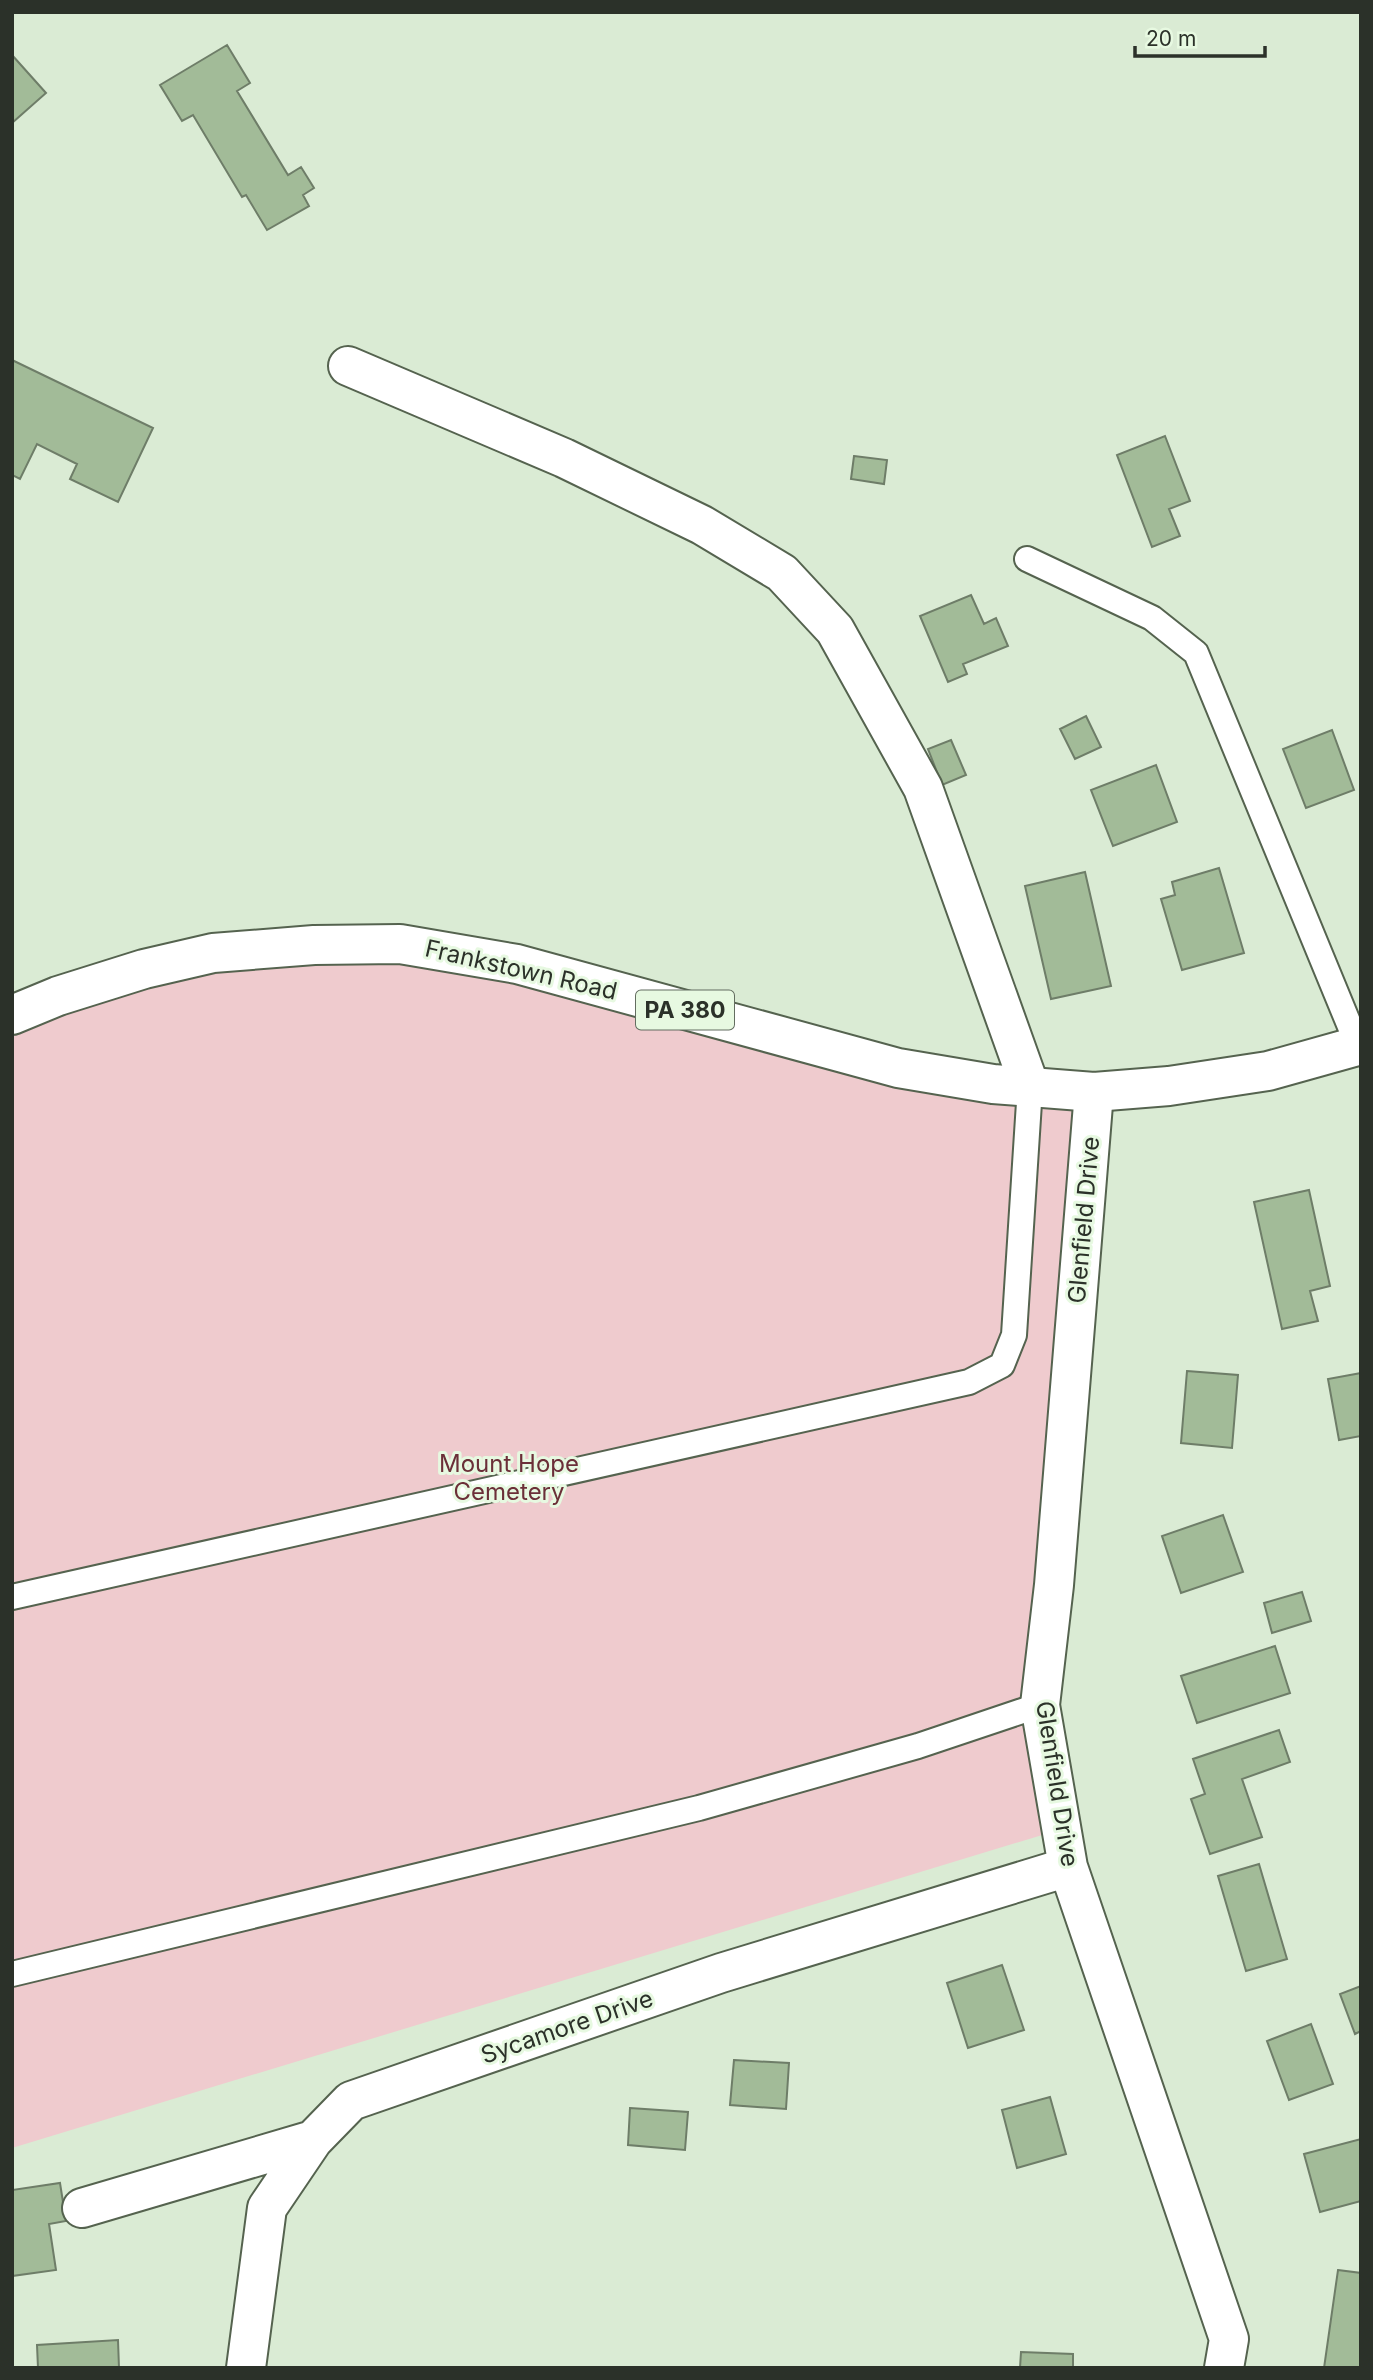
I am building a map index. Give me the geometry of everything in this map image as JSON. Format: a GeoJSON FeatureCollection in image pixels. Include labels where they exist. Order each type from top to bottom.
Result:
{"type":"FeatureCollection","features":[{"type":"Feature","properties":{"kind":"street"},"geometry":{"type":"LineString","coordinates":[[348,366],[564,458],[702,525],[782,573],[835,631],[923,788],[1030,1087]]}},
{"type":"Feature","properties":{"kind":"street","name":"Frankstown Road"},"geometry":{"type":"LineString","coordinates":[[12,1015],[58,996],[144,969],[213,953],[314,945],[400,944],[517,964],[898,1068],[993,1084],[1094,1092],[1169,1086],[1268,1070],[1359,1046]]}},
{"type":"Feature","properties":{"kind":"street","name":"Glenfield Drive"},"geometry":{"type":"LineString","coordinates":[[1094,1092],[1055,1572],[1040,1705],[1068,1867],[1229,2339],[1224,2368]]}},
{"type":"Feature","properties":{"kind":"street","name":"Sycamore Drive"},"geometry":{"type":"LineString","coordinates":[[246,2368],[267,2207],[313,2140],[351,2101],[721,1973],[1068,1867]]}},
{"type":"Feature","properties":{"kind":"street"},"geometry":{"type":"LineString","coordinates":[[82,2208],[313,2140]]}},
{"type":"Feature","properties":{"kind":"lane"},"geometry":{"type":"LineString","coordinates":[[1027,559],[1152,618],[1196,653],[1359,1046]]}},
{"type":"Feature","properties":{"kind":"lane"},"geometry":{"type":"LineString","coordinates":[[12,1597],[969,1382],[1002,1366],[1014,1335],[1030,1087]]}},
{"type":"Feature","properties":{"kind":"lane"},"geometry":{"type":"LineString","coordinates":[[12,1974],[699,1808],[918,1746],[1040,1705]]}},
{"type":"Feature","properties":{"kind":"green space","name":"Mount Hope Cemetery"},"geometry":{"type":"Polygon","coordinates":[[[314,945],[1094,1092],[1054,1585],[1062,1829],[12,2148],[12,1015],[314,945]]]}},
{"type":"Feature","properties":{"kind":"building"},"geometry":{"type":"Polygon","coordinates":[[[227,45],[250,83],[237,91],[288,175],[301,167],[314,188],[303,195],[309,206],[267,230],[246,195],[242,197],[193,115],[182,121],[160,85],[227,45]]]}},
{"type":"Feature","properties":{"kind":"building"},"geometry":{"type":"Polygon","coordinates":[[[12,55],[46,93],[12,123],[12,55]]]}},
{"type":"Feature","properties":{"kind":"building"},"geometry":{"type":"Polygon","coordinates":[[[12,360],[153,428],[118,502],[70,479],[77,464],[37,444],[20,479],[12,475],[12,360]]]}},
{"type":"Feature","properties":{"kind":"building"},"geometry":{"type":"Polygon","coordinates":[[[1165,436],[1190,501],[1169,509],[1180,536],[1152,547],[1117,455],[1165,436]]]}},
{"type":"Feature","properties":{"kind":"building"},"geometry":{"type":"Polygon","coordinates":[[[854,456],[887,460],[884,484],[851,479],[854,456]]]}},
{"type":"Feature","properties":{"kind":"building"},"geometry":{"type":"Polygon","coordinates":[[[971,595],[984,624],[996,618],[1008,646],[963,664],[967,674],[948,682],[920,616],[971,595]]]}},
{"type":"Feature","properties":{"kind":"building"},"geometry":{"type":"Polygon","coordinates":[[[1086,716],[1101,747],[1075,759],[1060,729],[1086,716]]]}},
{"type":"Feature","properties":{"kind":"building"},"geometry":{"type":"Polygon","coordinates":[[[1332,730],[1354,790],[1306,808],[1283,749],[1332,730]]]}},
{"type":"Feature","properties":{"kind":"building"},"geometry":{"type":"Polygon","coordinates":[[[951,740],[966,775],[942,785],[928,749],[951,740]]]}},
{"type":"Feature","properties":{"kind":"building"},"geometry":{"type":"Polygon","coordinates":[[[1156,765],[1177,822],[1113,846],[1091,790],[1156,765]]]}},
{"type":"Feature","properties":{"kind":"building"},"geometry":{"type":"Polygon","coordinates":[[[1219,868],[1244,953],[1182,970],[1161,899],[1175,895],[1172,882],[1219,868]]]}},
{"type":"Feature","properties":{"kind":"building"},"geometry":{"type":"Polygon","coordinates":[[[1085,872],[1111,986],[1051,999],[1025,886],[1085,872]]]}},
{"type":"Feature","properties":{"kind":"building"},"geometry":{"type":"Polygon","coordinates":[[[1309,1190],[1330,1286],[1310,1291],[1318,1321],[1282,1329],[1254,1202],[1309,1190]]]}},
{"type":"Feature","properties":{"kind":"building"},"geometry":{"type":"Polygon","coordinates":[[[1187,1371],[1238,1375],[1232,1448],[1181,1443],[1187,1371]]]}},
{"type":"Feature","properties":{"kind":"building"},"geometry":{"type":"Polygon","coordinates":[[[1361,1373],[1361,1436],[1339,1440],[1328,1379],[1361,1373]]]}},
{"type":"Feature","properties":{"kind":"building"},"geometry":{"type":"Polygon","coordinates":[[[1223,1515],[1243,1572],[1181,1593],[1162,1536],[1223,1515]]]}},
{"type":"Feature","properties":{"kind":"building"},"geometry":{"type":"Polygon","coordinates":[[[1302,1592],[1311,1621],[1272,1633],[1264,1603],[1302,1592]]]}},
{"type":"Feature","properties":{"kind":"building"},"geometry":{"type":"Polygon","coordinates":[[[1275,1646],[1290,1693],[1197,1723],[1181,1676],[1275,1646]]]}},
{"type":"Feature","properties":{"kind":"building"},"geometry":{"type":"Polygon","coordinates":[[[1279,1730],[1290,1762],[1242,1779],[1262,1837],[1210,1854],[1191,1799],[1205,1794],[1193,1759],[1279,1730]]]}},
{"type":"Feature","properties":{"kind":"building"},"geometry":{"type":"Polygon","coordinates":[[[1259,1864],[1287,1959],[1246,1971],[1218,1876],[1259,1864]]]}},
{"type":"Feature","properties":{"kind":"building"},"geometry":{"type":"Polygon","coordinates":[[[1002,1965],[1024,2030],[968,2048],[947,1983],[1002,1965]]]}},
{"type":"Feature","properties":{"kind":"building"},"geometry":{"type":"Polygon","coordinates":[[[1361,1986],[1361,2031],[1355,2034],[1340,1994],[1361,1986]]]}},
{"type":"Feature","properties":{"kind":"building"},"geometry":{"type":"Polygon","coordinates":[[[1311,2024],[1333,2084],[1289,2100],[1267,2041],[1311,2024]]]}},
{"type":"Feature","properties":{"kind":"building"},"geometry":{"type":"Polygon","coordinates":[[[734,2060],[789,2063],[786,2109],[730,2105],[734,2060]]]}},
{"type":"Feature","properties":{"kind":"building"},"geometry":{"type":"Polygon","coordinates":[[[1050,2097],[1066,2154],[1017,2168],[1002,2110],[1050,2097]]]}},
{"type":"Feature","properties":{"kind":"building"},"geometry":{"type":"Polygon","coordinates":[[[630,2108],[688,2112],[685,2150],[628,2145],[630,2108]]]}},
{"type":"Feature","properties":{"kind":"building"},"geometry":{"type":"Polygon","coordinates":[[[1361,2139],[1361,2201],[1320,2212],[1304,2154],[1361,2139]]]}},
{"type":"Feature","properties":{"kind":"building"},"geometry":{"type":"Polygon","coordinates":[[[60,2183],[66,2221],[49,2224],[56,2270],[12,2276],[12,2190],[60,2183]]]}},
{"type":"Feature","properties":{"kind":"building"},"geometry":{"type":"Polygon","coordinates":[[[1338,2270],[1361,2273],[1361,2368],[1324,2368],[1338,2270]]]}},
{"type":"Feature","properties":{"kind":"building"},"geometry":{"type":"Polygon","coordinates":[[[118,2340],[119,2368],[38,2368],[37,2345],[118,2340]]]}},
{"type":"Feature","properties":{"kind":"building"},"geometry":{"type":"Polygon","coordinates":[[[1021,2352],[1073,2354],[1073,2368],[1020,2368],[1021,2352]]]}}]}
